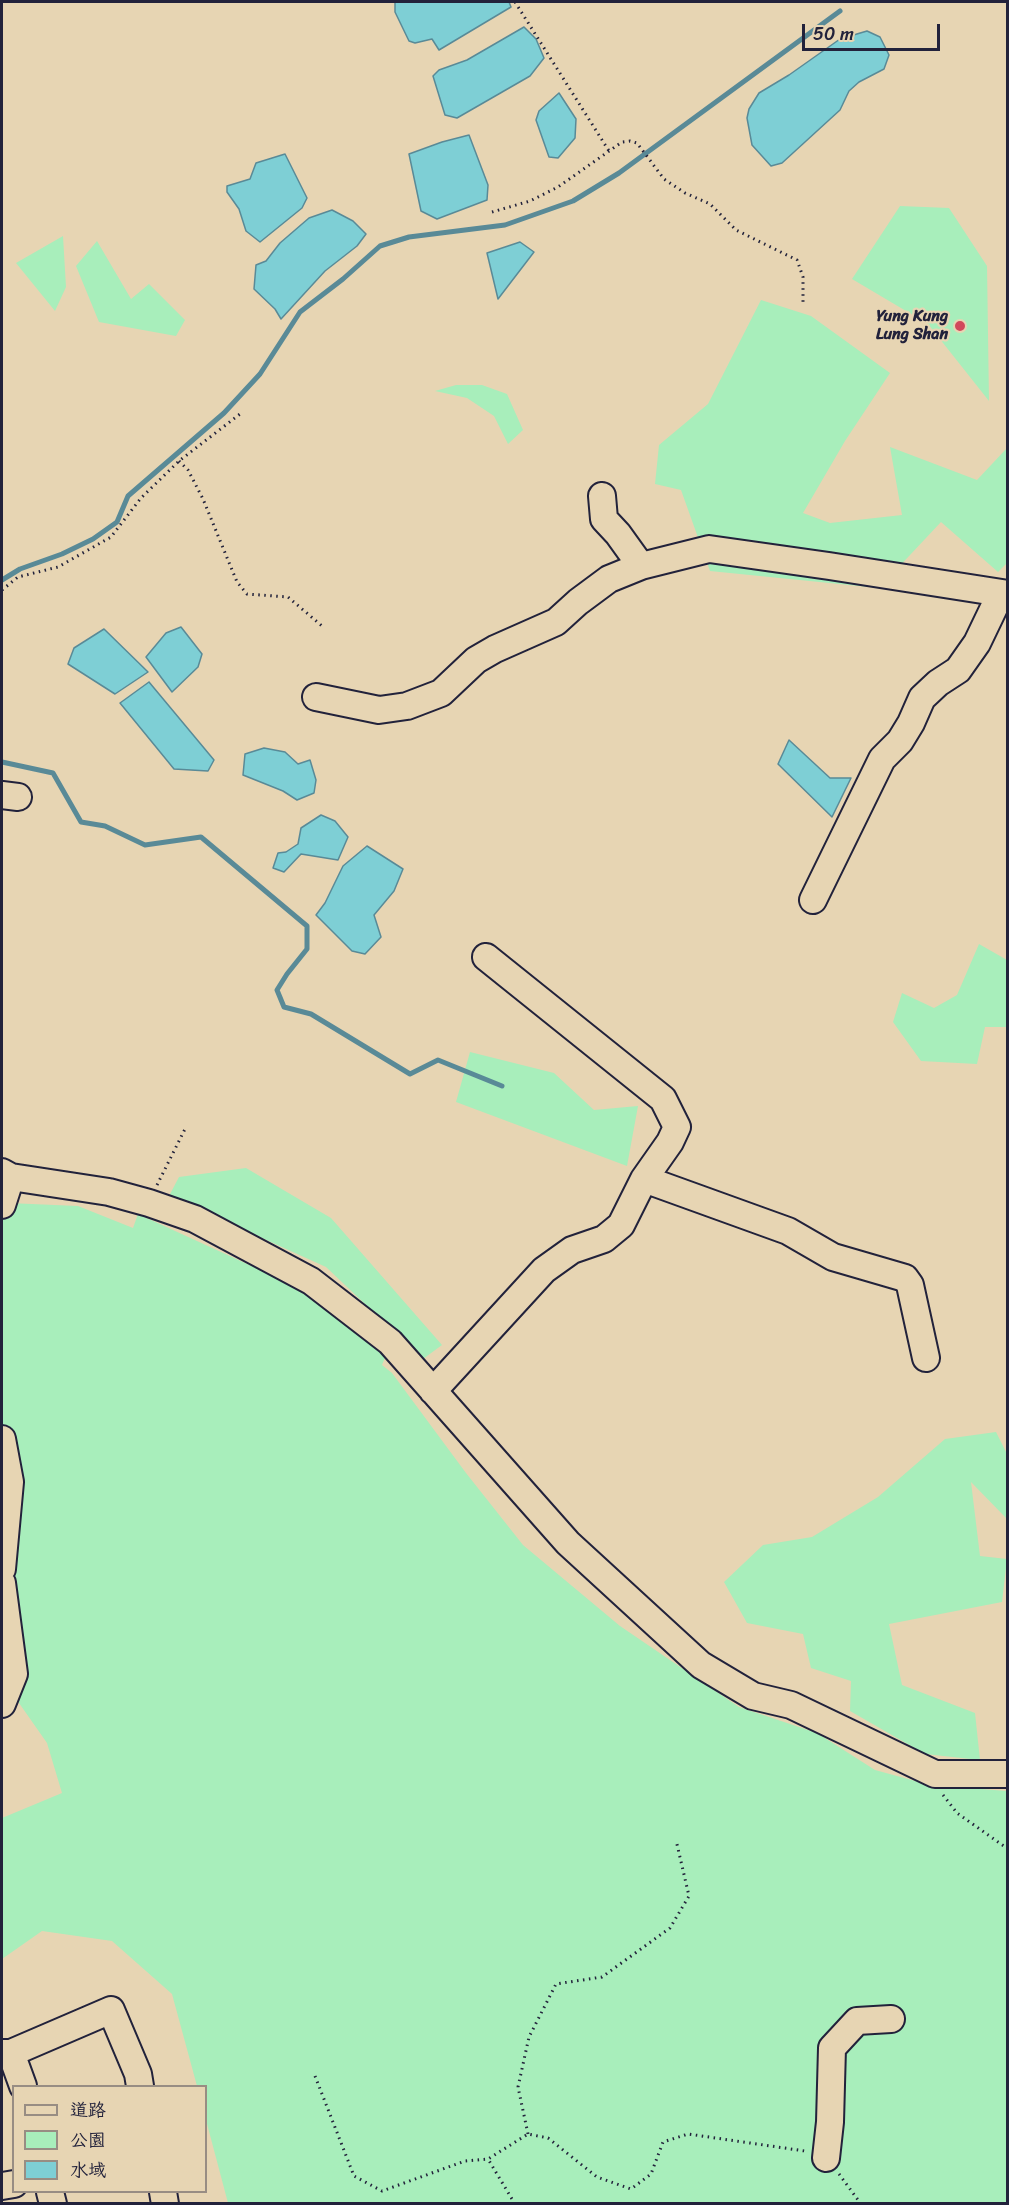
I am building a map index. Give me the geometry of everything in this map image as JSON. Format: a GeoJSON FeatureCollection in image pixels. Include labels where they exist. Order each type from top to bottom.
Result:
{"type":"FeatureCollection","features":[{"type":"Feature","properties":{"kind":"street"},"geometry":{"type":"LineString","coordinates":[[602,496],[604,519],[618,534],[641,567]]}},
{"type":"Feature","properties":{"kind":"street"},"geometry":{"type":"LineString","coordinates":[[316,697],[379,710],[407,706],[441,693],[476,660],[495,649],[556,622],[609,579],[641,567],[709,549],[1005,594],[977,643],[958,670],[938,683],[922,698],[900,741],[882,759],[813,900]]}},
{"type":"Feature","properties":{"kind":"street"},"geometry":{"type":"LineString","coordinates":[[433,1390],[544,1270],[572,1250],[604,1239],[621,1225],[644,1179],[670,1142],[677,1127],[663,1100],[486,957]]}},
{"type":"Feature","properties":{"kind":"street"},"geometry":{"type":"LineString","coordinates":[[2,1205],[6,1174],[109,1192],[149,1203],[195,1220],[311,1281],[390,1342],[568,1543],[701,1665],[753,1695],[791,1705],[935,1774],[1008,1774]]}},
{"type":"Feature","properties":{"kind":"street"},"geometry":{"type":"LineString","coordinates":[[644,1179],[788,1231],[833,1257],[905,1278],[910,1285],[926,1358]]}},
{"type":"Feature","properties":{"kind":"street"},"geometry":{"type":"LineString","coordinates":[[2,1439],[10,1482],[2,1569]]}},
{"type":"Feature","properties":{"kind":"street"},"geometry":{"type":"LineString","coordinates":[[2,1583],[14,1674],[2,1704]]}},
{"type":"Feature","properties":{"kind":"street"},"geometry":{"type":"LineString","coordinates":[[22,2085],[6,2053],[111,2010],[138,2074],[140,2085]]}},
{"type":"Feature","properties":{"kind":"street"},"geometry":{"type":"LineString","coordinates":[[826,2158],[832,2048],[857,2021],[891,2019]]}},
{"type":"Feature","properties":{"kind":"path"},"geometry":{"type":"LineString","coordinates":[[515,2],[609,151]]}},
{"type":"Feature","properties":{"kind":"path"},"geometry":{"type":"LineString","coordinates":[[492,212],[530,201],[558,187],[622,142],[637,143],[664,180],[685,194],[711,204],[736,230],[797,261],[803,277],[803,304]]}},
{"type":"Feature","properties":{"kind":"path"},"geometry":{"type":"LineString","coordinates":[[2,590],[18,577],[58,567],[111,537],[141,498],[180,461],[240,414]]}},
{"type":"Feature","properties":{"kind":"path"},"geometry":{"type":"LineString","coordinates":[[180,461],[188,470],[203,499],[237,582],[247,594],[288,597],[322,626]]}},
{"type":"Feature","properties":{"kind":"path"},"geometry":{"type":"LineString","coordinates":[[149,1203],[186,1127]]}},
{"type":"Feature","properties":{"kind":"path"},"geometry":{"type":"LineString","coordinates":[[935,1774],[944,1797],[957,1813],[1008,1849]]}},
{"type":"Feature","properties":{"kind":"path"},"geometry":{"type":"LineString","coordinates":[[528,2134],[518,2087],[529,2037],[556,1984],[602,1977],[670,1928],[688,1896],[676,1840]]}},
{"type":"Feature","properties":{"kind":"path"},"geometry":{"type":"LineString","coordinates":[[315,2076],[354,2176],[382,2191],[465,2160],[488,2160],[528,2134],[548,2138],[597,2177],[631,2189],[651,2174],[663,2142],[688,2134],[800,2150],[826,2158],[861,2204]]}},
{"type":"Feature","properties":{"kind":"path"},"geometry":{"type":"LineString","coordinates":[[488,2160],[514,2204]]}},
{"type":"Feature","properties":{"kind":"green space"},"geometry":{"type":"Polygon","coordinates":[[[900,206],[949,208],[987,266],[989,401],[928,324],[852,279],[900,206]]]}},
{"type":"Feature","properties":{"kind":"green space"},"geometry":{"type":"Polygon","coordinates":[[[63,236],[66,287],[55,311],[16,263],[63,236]]]}},
{"type":"Feature","properties":{"kind":"green space"},"geometry":{"type":"Polygon","coordinates":[[[97,241],[131,299],[149,284],[185,320],[176,336],[99,322],[76,266],[97,241]]]}},
{"type":"Feature","properties":{"kind":"green space"},"geometry":{"type":"Polygon","coordinates":[[[761,300],[811,316],[890,373],[845,441],[803,513],[830,523],[902,515],[890,447],[977,480],[1007,448],[1007,563],[998,572],[941,522],[879,588],[710,571],[681,490],[655,484],[659,445],[708,404],[761,300]]]}},
{"type":"Feature","properties":{"kind":"green space"},"geometry":{"type":"Polygon","coordinates":[[[456,385],[482,385],[507,394],[523,430],[508,444],[494,416],[467,398],[435,391],[456,385]]]}},
{"type":"Feature","properties":{"kind":"green space"},"geometry":{"type":"Polygon","coordinates":[[[979,944],[1007,960],[1007,1027],[985,1027],[977,1064],[921,1061],[893,1022],[902,993],[934,1008],[957,995],[979,944]]]}},
{"type":"Feature","properties":{"kind":"green space"},"geometry":{"type":"Polygon","coordinates":[[[470,1052],[554,1073],[594,1110],[638,1106],[627,1166],[456,1102],[470,1052]]]}},
{"type":"Feature","properties":{"kind":"green space"},"geometry":{"type":"Polygon","coordinates":[[[246,1168],[331,1218],[442,1345],[423,1359],[326,1267],[169,1196],[179,1177],[246,1168]]]}},
{"type":"Feature","properties":{"kind":"green space"},"geometry":{"type":"Polygon","coordinates":[[[8,1203],[78,1206],[133,1228],[138,1214],[304,1290],[386,1355],[382,1365],[392,1373],[523,1545],[620,1626],[739,1707],[817,1733],[875,1770],[930,1785],[1007,1791],[1007,2203],[228,2203],[207,2124],[207,2085],[197,2085],[172,1994],[112,1941],[42,1931],[2,1959],[2,1818],[62,1793],[47,1743],[19,1703],[15,1652],[4,1592],[13,1458],[2,1422],[2,1222],[8,1203]]]}},
{"type":"Feature","properties":{"kind":"green space"},"geometry":{"type":"Polygon","coordinates":[[[996,1432],[1007,1454],[1007,1519],[971,1482],[980,1556],[1007,1559],[1002,1602],[889,1624],[902,1685],[975,1713],[980,1760],[925,1754],[850,1711],[851,1681],[811,1668],[803,1634],[747,1623],[724,1582],[763,1545],[812,1537],[878,1497],[945,1439],[996,1432]]]}},
{"type":"Feature","properties":{"kind":"water"},"geometry":{"type":"Polygon","coordinates":[[[395,2],[509,2],[511,7],[439,50],[432,39],[415,43],[409,41],[395,12],[395,2]]]}},
{"type":"Feature","properties":{"kind":"water"},"geometry":{"type":"Polygon","coordinates":[[[524,27],[536,39],[544,58],[530,76],[457,118],[445,115],[433,76],[439,70],[467,60],[524,27]]]}},
{"type":"Feature","properties":{"kind":"water"},"geometry":{"type":"Polygon","coordinates":[[[867,31],[880,37],[889,55],[884,69],[859,82],[849,91],[840,110],[782,163],[771,166],[752,145],[747,118],[749,109],[759,93],[840,39],[867,31]]]}},
{"type":"Feature","properties":{"kind":"water"},"geometry":{"type":"Polygon","coordinates":[[[559,93],[576,119],[575,138],[558,158],[549,157],[536,120],[539,111],[559,93]]]}},
{"type":"Feature","properties":{"kind":"water"},"geometry":{"type":"Polygon","coordinates":[[[469,135],[488,185],[487,200],[437,219],[421,211],[409,154],[469,135]]]}},
{"type":"Feature","properties":{"kind":"water"},"geometry":{"type":"Polygon","coordinates":[[[285,154],[307,198],[302,208],[260,242],[246,231],[239,209],[227,192],[227,186],[250,179],[256,163],[285,154]]]}},
{"type":"Feature","properties":{"kind":"water"},"geometry":{"type":"Polygon","coordinates":[[[332,210],[353,221],[366,234],[357,246],[325,271],[281,319],[275,309],[254,289],[256,265],[266,261],[280,243],[309,218],[332,210]]]}},
{"type":"Feature","properties":{"kind":"water"},"geometry":{"type":"Polygon","coordinates":[[[520,242],[534,252],[498,299],[487,253],[520,242]]]}},
{"type":"Feature","properties":{"kind":"water"},"geometry":{"type":"Polygon","coordinates":[[[181,627],[202,654],[198,667],[172,692],[146,657],[166,633],[181,627]]]}},
{"type":"Feature","properties":{"kind":"water"},"geometry":{"type":"Polygon","coordinates":[[[104,629],[148,672],[115,694],[68,664],[74,648],[104,629]]]}},
{"type":"Feature","properties":{"kind":"water"},"geometry":{"type":"Polygon","coordinates":[[[149,682],[214,760],[208,771],[174,769],[120,703],[149,682]]]}},
{"type":"Feature","properties":{"kind":"water"},"geometry":{"type":"Polygon","coordinates":[[[789,740],[830,778],[851,778],[832,817],[778,764],[789,740]]]}},
{"type":"Feature","properties":{"kind":"water"},"geometry":{"type":"Polygon","coordinates":[[[264,748],[285,752],[298,764],[310,760],[316,780],[314,793],[297,800],[283,791],[243,775],[245,754],[264,748]]]}},
{"type":"Feature","properties":{"kind":"water"},"geometry":{"type":"Polygon","coordinates":[[[321,815],[335,821],[348,837],[338,860],[301,854],[284,872],[273,868],[278,853],[286,852],[298,844],[301,828],[321,815]]]}},
{"type":"Feature","properties":{"kind":"water"},"geometry":{"type":"Polygon","coordinates":[[[367,846],[403,869],[394,891],[374,915],[381,937],[365,954],[352,951],[316,915],[325,903],[343,866],[367,846]]]}},
{"type":"Feature","properties":{"kind":"waterway"},"geometry":{"type":"LineString","coordinates":[[2,580],[20,569],[62,554],[93,539],[117,522],[128,496],[224,413],[260,374],[300,312],[343,279],[380,246],[409,237],[505,225],[573,201],[619,173],[840,11]]}},
{"type":"Feature","properties":{"kind":"waterway"},"geometry":{"type":"LineString","coordinates":[[2,762],[53,773],[81,822],[105,826],[145,845],[201,837],[307,926],[307,949],[277,990],[284,1007],[311,1014],[410,1074],[438,1060],[502,1086]]}},
{"type":"Feature","properties":{"kind":"place","name":"Yung Kung Lung Shan"},"geometry":{"type":"Point","coordinates":[960,326]}}]}
